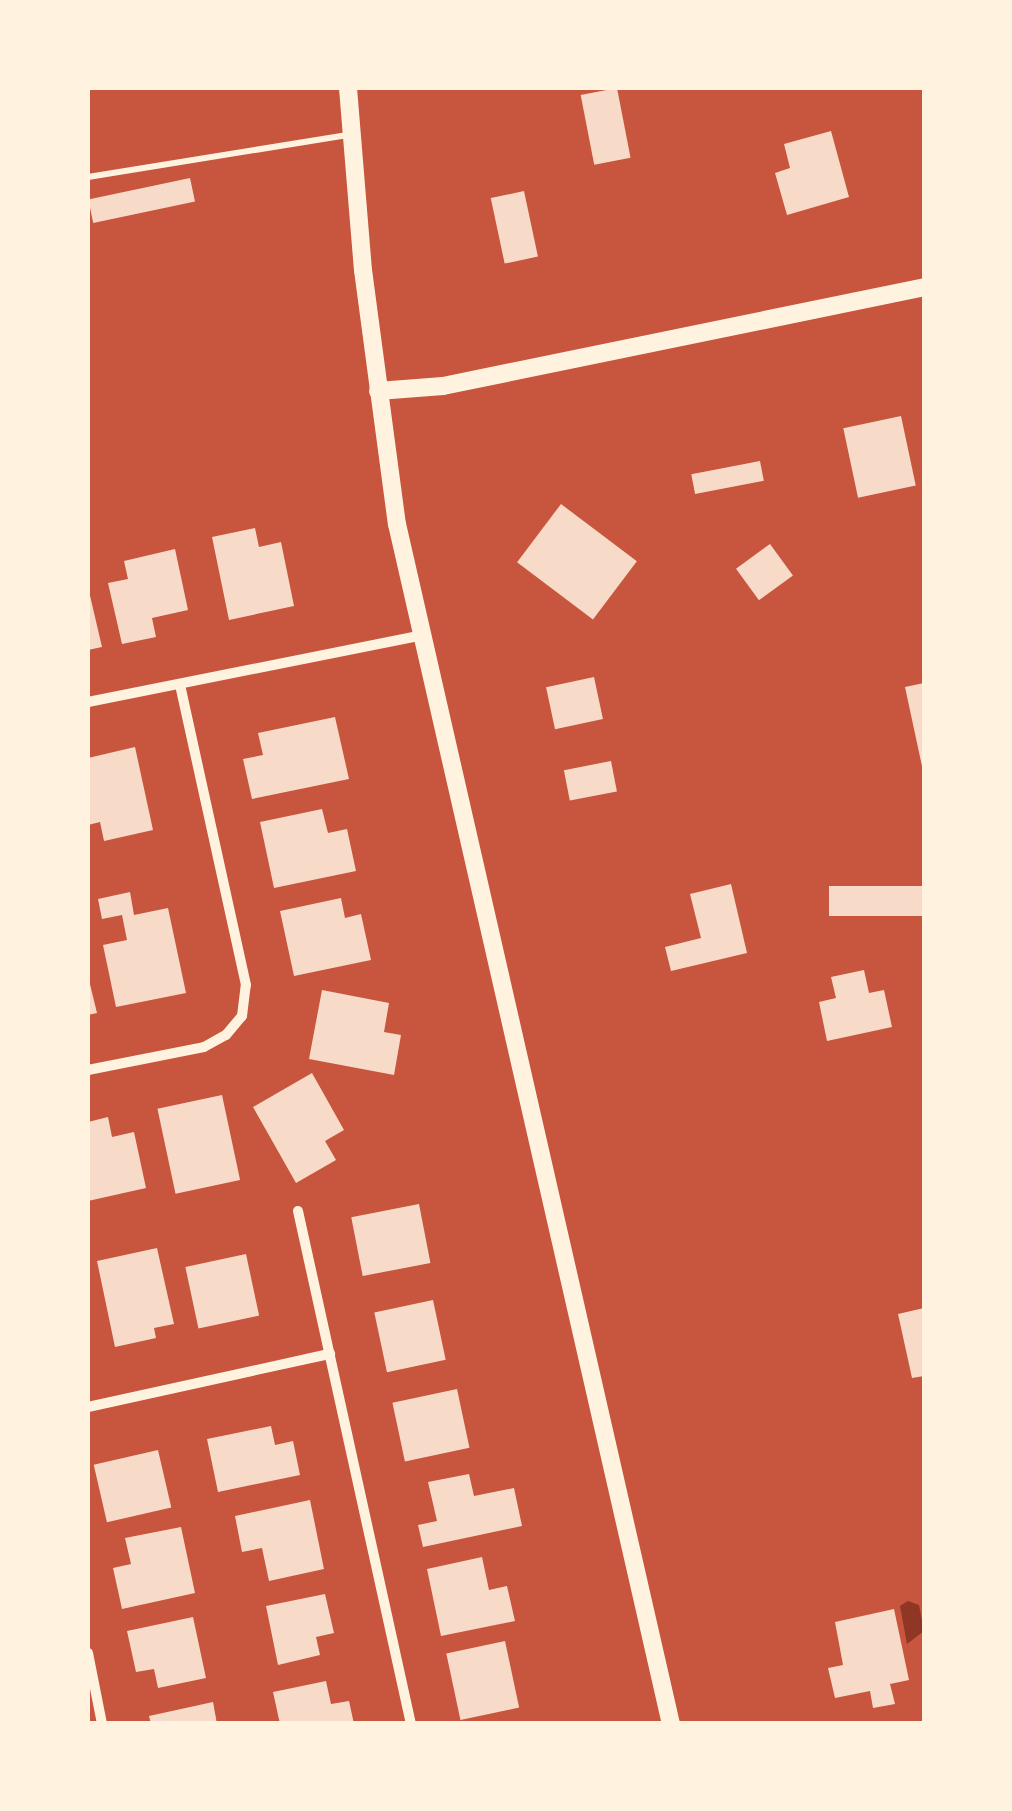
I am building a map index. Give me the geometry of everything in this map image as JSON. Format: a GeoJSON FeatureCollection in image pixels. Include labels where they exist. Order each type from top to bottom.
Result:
{"type":"FeatureCollection","features":[{"type":"Feature","properties":{"kind":"main road"},"geometry":{"type":"LineString","coordinates":[[348,88],[362,270],[397,524],[671,1724]]}},
{"type":"Feature","properties":{"kind":"main road"},"geometry":{"type":"LineString","coordinates":[[378,392],[442,386],[924,287]]}},
{"type":"Feature","properties":{"kind":"street"},"geometry":{"type":"LineString","coordinates":[[88,702],[423,635]]}},
{"type":"Feature","properties":{"kind":"street"},"geometry":{"type":"LineString","coordinates":[[88,1070],[204,1047],[226,1035],[242,1016],[246,985],[180,684]]}},
{"type":"Feature","properties":{"kind":"street"},"geometry":{"type":"LineString","coordinates":[[298,1211],[411,1724]]}},
{"type":"Feature","properties":{"kind":"street"},"geometry":{"type":"LineString","coordinates":[[88,1408],[330,1354]]}},
{"type":"Feature","properties":{"kind":"street"},"geometry":{"type":"LineString","coordinates":[[88,1653],[102,1724]]}},
{"type":"Feature","properties":{"kind":"lane"},"geometry":{"type":"LineString","coordinates":[[88,177],[353,134]]}},
{"type":"Feature","properties":{"kind":"shaded area"},"geometry":{"type":"Polygon","coordinates":[[[908,1601],[919,1605],[924,1631],[907,1644],[900,1606],[908,1601]]]}},
{"type":"Feature","properties":{"kind":"building"},"geometry":{"type":"Polygon","coordinates":[[[617,88],[631,158],[594,165],[581,95],[617,88]]]}},
{"type":"Feature","properties":{"kind":"building"},"geometry":{"type":"Polygon","coordinates":[[[831,131],[849,197],[787,215],[775,173],[790,168],[784,144],[831,131]]]}},
{"type":"Feature","properties":{"kind":"building"},"geometry":{"type":"Polygon","coordinates":[[[190,178],[195,201],[93,223],[88,200],[190,178]]]}},
{"type":"Feature","properties":{"kind":"building"},"geometry":{"type":"Polygon","coordinates":[[[524,191],[538,257],[505,264],[491,198],[524,191]]]}},
{"type":"Feature","properties":{"kind":"building"},"geometry":{"type":"Polygon","coordinates":[[[901,416],[916,485],[858,498],[843,428],[901,416]]]}},
{"type":"Feature","properties":{"kind":"building"},"geometry":{"type":"Polygon","coordinates":[[[760,461],[764,481],[695,494],[691,474],[760,461]]]}},
{"type":"Feature","properties":{"kind":"building"},"geometry":{"type":"Polygon","coordinates":[[[561,504],[637,561],[593,619],[517,562],[561,504]]]}},
{"type":"Feature","properties":{"kind":"building"},"geometry":{"type":"Polygon","coordinates":[[[255,528],[259,547],[281,542],[294,606],[229,620],[212,537],[255,528]]]}},
{"type":"Feature","properties":{"kind":"building"},"geometry":{"type":"Polygon","coordinates":[[[770,544],[793,576],[759,600],[736,569],[770,544]]]}},
{"type":"Feature","properties":{"kind":"building"},"geometry":{"type":"Polygon","coordinates":[[[175,549],[188,610],[152,618],[156,637],[122,644],[108,583],[128,579],[124,561],[175,549]]]}},
{"type":"Feature","properties":{"kind":"building"},"geometry":{"type":"Polygon","coordinates":[[[88,587],[102,647],[88,650],[88,587]]]}},
{"type":"Feature","properties":{"kind":"building"},"geometry":{"type":"Polygon","coordinates":[[[594,677],[603,719],[555,729],[546,687],[594,677]]]}},
{"type":"Feature","properties":{"kind":"building"},"geometry":{"type":"Polygon","coordinates":[[[924,683],[924,771],[923,771],[905,687],[924,683]]]}},
{"type":"Feature","properties":{"kind":"building"},"geometry":{"type":"Polygon","coordinates":[[[335,717],[349,779],[252,799],[243,759],[263,755],[258,733],[335,717]]]}},
{"type":"Feature","properties":{"kind":"building"},"geometry":{"type":"Polygon","coordinates":[[[135,747],[153,830],[104,841],[100,822],[88,825],[88,758],[135,747]]]}},
{"type":"Feature","properties":{"kind":"building"},"geometry":{"type":"Polygon","coordinates":[[[611,761],[617,791],[570,801],[564,770],[611,761]]]}},
{"type":"Feature","properties":{"kind":"building"},"geometry":{"type":"Polygon","coordinates":[[[322,809],[328,833],[347,829],[356,871],[274,888],[260,822],[322,809]]]}},
{"type":"Feature","properties":{"kind":"building"},"geometry":{"type":"Polygon","coordinates":[[[731,884],[747,953],[671,971],[665,947],[701,938],[690,894],[731,884]]]}},
{"type":"Feature","properties":{"kind":"building"},"geometry":{"type":"Polygon","coordinates":[[[829,886],[924,886],[924,916],[829,916],[829,886]]]}},
{"type":"Feature","properties":{"kind":"building"},"geometry":{"type":"Polygon","coordinates":[[[130,892],[134,915],[168,908],[186,993],[116,1007],[103,945],[127,940],[122,915],[102,919],[98,899],[130,892]]]}},
{"type":"Feature","properties":{"kind":"building"},"geometry":{"type":"Polygon","coordinates":[[[341,898],[345,918],[361,914],[371,960],[294,976],[280,911],[341,898]]]}},
{"type":"Feature","properties":{"kind":"building"},"geometry":{"type":"Polygon","coordinates":[[[864,970],[869,993],[884,990],[892,1027],[827,1041],[819,1002],[836,998],[831,977],[864,970]]]}},
{"type":"Feature","properties":{"kind":"building"},"geometry":{"type":"Polygon","coordinates":[[[88,976],[97,1013],[88,1015],[88,976]]]}},
{"type":"Feature","properties":{"kind":"building"},"geometry":{"type":"Polygon","coordinates":[[[322,990],[389,1003],[384,1032],[401,1035],[394,1075],[309,1059],[322,990]]]}},
{"type":"Feature","properties":{"kind":"building"},"geometry":{"type":"Polygon","coordinates":[[[312,1073],[344,1130],[325,1141],[336,1160],[296,1183],[253,1107],[312,1073]]]}},
{"type":"Feature","properties":{"kind":"building"},"geometry":{"type":"Polygon","coordinates":[[[222,1095],[240,1180],[176,1194],[157,1109],[222,1095]]]}},
{"type":"Feature","properties":{"kind":"building"},"geometry":{"type":"Polygon","coordinates":[[[108,1117],[112,1137],[134,1132],[146,1188],[88,1201],[88,1122],[108,1117]]]}},
{"type":"Feature","properties":{"kind":"building"},"geometry":{"type":"Polygon","coordinates":[[[419,1204],[430,1263],[363,1276],[351,1217],[419,1204]]]}},
{"type":"Feature","properties":{"kind":"building"},"geometry":{"type":"Polygon","coordinates":[[[157,1248],[174,1324],[154,1328],[156,1338],[115,1347],[97,1261],[157,1248]]]}},
{"type":"Feature","properties":{"kind":"building"},"geometry":{"type":"Polygon","coordinates":[[[246,1254],[259,1316],[198,1329],[185,1267],[246,1254]]]}},
{"type":"Feature","properties":{"kind":"building"},"geometry":{"type":"Polygon","coordinates":[[[433,1300],[446,1360],[387,1372],[374,1312],[433,1300]]]}},
{"type":"Feature","properties":{"kind":"building"},"geometry":{"type":"Polygon","coordinates":[[[924,1308],[924,1376],[912,1378],[898,1314],[924,1308]]]}},
{"type":"Feature","properties":{"kind":"building"},"geometry":{"type":"Polygon","coordinates":[[[457,1389],[469,1448],[405,1461],[392,1403],[457,1389]]]}},
{"type":"Feature","properties":{"kind":"building"},"geometry":{"type":"Polygon","coordinates":[[[271,1426],[275,1445],[293,1441],[300,1475],[218,1492],[207,1439],[271,1426]]]}},
{"type":"Feature","properties":{"kind":"building"},"geometry":{"type":"Polygon","coordinates":[[[158,1450],[171,1507],[107,1522],[94,1465],[158,1450]]]}},
{"type":"Feature","properties":{"kind":"building"},"geometry":{"type":"Polygon","coordinates":[[[469,1474],[474,1496],[514,1488],[522,1526],[423,1547],[418,1525],[437,1521],[428,1482],[469,1474]]]}},
{"type":"Feature","properties":{"kind":"building"},"geometry":{"type":"Polygon","coordinates":[[[310,1500],[324,1569],[269,1581],[262,1548],[242,1552],[235,1516],[310,1500]]]}},
{"type":"Feature","properties":{"kind":"building"},"geometry":{"type":"Polygon","coordinates":[[[181,1527],[195,1593],[122,1609],[113,1568],[131,1564],[125,1538],[181,1527]]]}},
{"type":"Feature","properties":{"kind":"building"},"geometry":{"type":"Polygon","coordinates":[[[482,1557],[489,1590],[507,1586],[515,1621],[441,1636],[427,1569],[482,1557]]]}},
{"type":"Feature","properties":{"kind":"building"},"geometry":{"type":"Polygon","coordinates":[[[325,1594],[334,1633],[316,1637],[320,1655],[278,1665],[266,1606],[325,1594]]]}},
{"type":"Feature","properties":{"kind":"building"},"geometry":{"type":"Polygon","coordinates":[[[894,1609],[909,1680],[890,1684],[895,1704],[873,1708],[870,1691],[835,1698],[828,1668],[843,1665],[835,1622],[894,1609]]]}},
{"type":"Feature","properties":{"kind":"building"},"geometry":{"type":"Polygon","coordinates":[[[193,1617],[206,1678],[158,1688],[154,1669],[136,1672],[127,1631],[193,1617]]]}},
{"type":"Feature","properties":{"kind":"building"},"geometry":{"type":"Polygon","coordinates":[[[505,1641],[519,1708],[460,1720],[446,1653],[505,1641]]]}},
{"type":"Feature","properties":{"kind":"building"},"geometry":{"type":"Polygon","coordinates":[[[326,1681],[331,1704],[349,1701],[354,1724],[280,1724],[273,1692],[326,1681]]]}},
{"type":"Feature","properties":{"kind":"building"},"geometry":{"type":"Polygon","coordinates":[[[213,1702],[217,1724],[151,1724],[149,1716],[213,1702]]]}}]}
